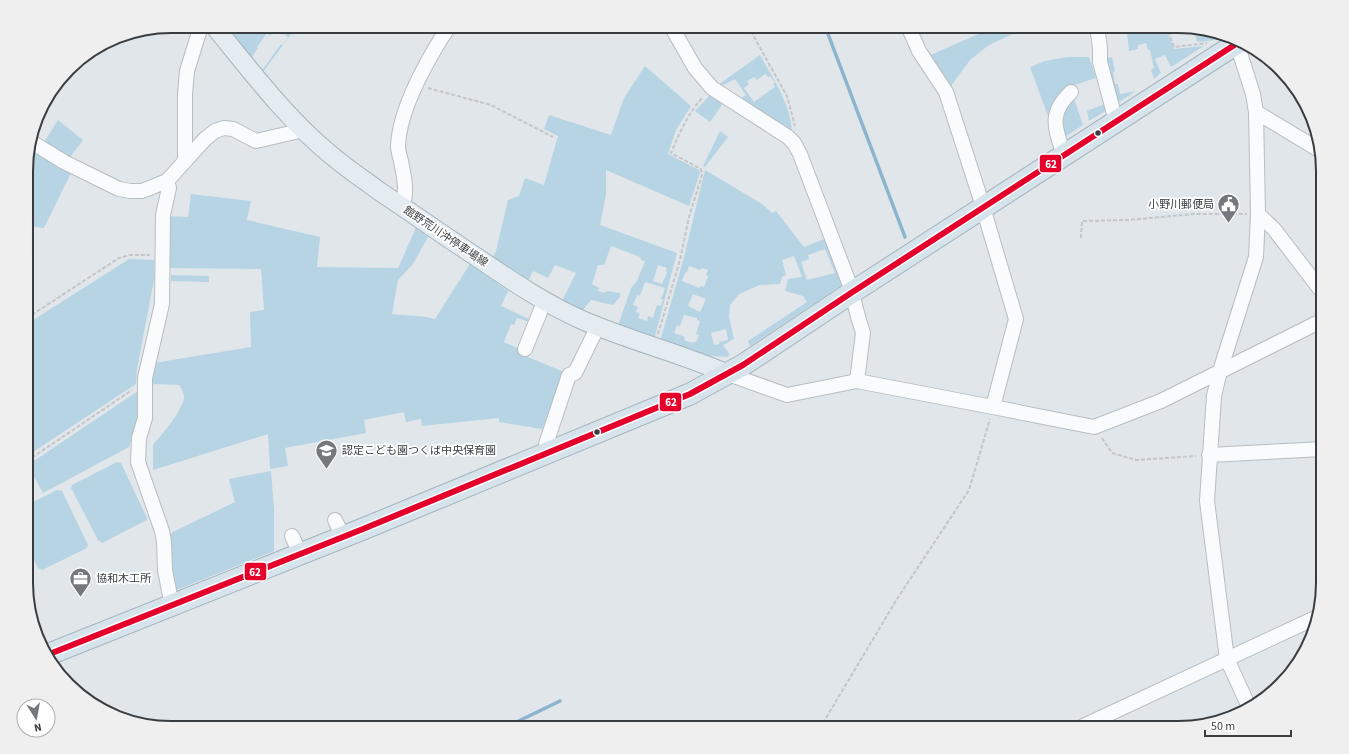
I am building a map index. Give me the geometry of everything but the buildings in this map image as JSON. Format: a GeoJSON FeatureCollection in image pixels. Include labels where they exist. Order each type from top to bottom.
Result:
{"type":"FeatureCollection","features":[{"type":"Feature","properties":{"kind":"highway"},"geometry":{"type":"LineString","coordinates":[[53,654],[172,606],[296,545],[550,452],[680,398],[728,374],[1234,44]]}},
{"type":"Feature","properties":{"kind":"main road","name":"館野荒川沖停車場線"},"geometry":{"type":"LineString","coordinates":[[220,33],[265,88],[302,128],[331,156],[402,207],[492,267],[545,300],[581,319],[728,374]]}},
{"type":"Feature","properties":{"kind":"street"},"geometry":{"type":"LineString","coordinates":[[185,161],[185,94],[187,71],[199,33]]}},
{"type":"Feature","properties":{"kind":"street"},"geometry":{"type":"LineString","coordinates":[[402,207],[406,196],[405,179],[398,148],[400,130],[405,112],[416,85],[445,33]]}},
{"type":"Feature","properties":{"kind":"street"},"geometry":{"type":"LineString","coordinates":[[675,33],[696,68],[712,88],[781,133],[794,143],[800,154],[849,283],[862,334],[857,381]]}},
{"type":"Feature","properties":{"kind":"street"},"geometry":{"type":"LineString","coordinates":[[911,33],[919,51],[946,92],[1016,319],[993,406]]}},
{"type":"Feature","properties":{"kind":"street"},"geometry":{"type":"LineString","coordinates":[[1098,33],[1100,62],[1116,121]]}},
{"type":"Feature","properties":{"kind":"street"},"geometry":{"type":"LineString","coordinates":[[1238,47],[1253,94],[1256,112],[1258,214],[1256,257],[1220,371],[1214,396],[1207,501],[1226,659],[1247,703]]}},
{"type":"Feature","properties":{"kind":"street"},"geometry":{"type":"LineString","coordinates":[[1064,155],[1055,126],[1056,113],[1062,101],[1071,92]]}},
{"type":"Feature","properties":{"kind":"street"},"geometry":{"type":"LineString","coordinates":[[1256,112],[1313,147]]}},
{"type":"Feature","properties":{"kind":"street"},"geometry":{"type":"LineString","coordinates":[[36,145],[64,162],[119,189],[142,191],[167,181],[205,139],[215,131],[224,128],[233,129],[256,141],[295,132],[302,128]]}},
{"type":"Feature","properties":{"kind":"street"},"geometry":{"type":"LineString","coordinates":[[167,181],[169,188],[163,214],[162,304],[145,381],[145,418],[139,438],[138,462],[162,531],[165,570],[172,606]]}},
{"type":"Feature","properties":{"kind":"street"},"geometry":{"type":"LineString","coordinates":[[1258,214],[1274,229],[1316,284]]}},
{"type":"Feature","properties":{"kind":"street"},"geometry":{"type":"LineString","coordinates":[[525,349],[545,300]]}},
{"type":"Feature","properties":{"kind":"street"},"geometry":{"type":"LineString","coordinates":[[728,374],[787,395],[857,381],[993,406],[1094,427],[1161,401],[1316,323]]}},
{"type":"Feature","properties":{"kind":"street"},"geometry":{"type":"LineString","coordinates":[[550,452],[546,444],[569,375],[575,373],[598,326]]}},
{"type":"Feature","properties":{"kind":"street"},"geometry":{"type":"LineString","coordinates":[[1209,456],[1316,449]]}},
{"type":"Feature","properties":{"kind":"street"},"geometry":{"type":"LineString","coordinates":[[1094,721],[1311,620]]}},
{"type":"Feature","properties":{"kind":"path"},"geometry":{"type":"LineString","coordinates":[[752,33],[786,96],[796,132],[794,143]]}},
{"type":"Feature","properties":{"kind":"path"},"geometry":{"type":"LineString","coordinates":[[1169,33],[1174,47],[1212,42]]}},
{"type":"Feature","properties":{"kind":"path"},"geometry":{"type":"LineString","coordinates":[[416,85],[491,105],[553,137]]}},
{"type":"Feature","properties":{"kind":"path"},"geometry":{"type":"LineString","coordinates":[[655,346],[680,260],[689,216],[702,175],[701,169],[671,153],[679,133],[696,104],[712,88]]}},
{"type":"Feature","properties":{"kind":"path"},"geometry":{"type":"LineString","coordinates":[[1081,238],[1082,221],[1128,220],[1194,214],[1258,214]]}},
{"type":"Feature","properties":{"kind":"path"},"geometry":{"type":"LineString","coordinates":[[33,314],[119,258],[130,255],[145,254],[162,257]]}},
{"type":"Feature","properties":{"kind":"path"},"geometry":{"type":"LineString","coordinates":[[33,457],[145,381]]}},
{"type":"Feature","properties":{"kind":"path"},"geometry":{"type":"LineString","coordinates":[[824,721],[897,599],[969,490],[993,406]]}},
{"type":"Feature","properties":{"kind":"path"},"geometry":{"type":"LineString","coordinates":[[1094,427],[1112,453],[1136,460],[1209,456]]}},
{"type":"Feature","properties":{"kind":"shaded area"},"geometry":{"type":"Polygon","coordinates":[[[229,33],[267,33],[252,57],[255,60],[253,62],[263,69],[281,44],[283,45],[261,75],[229,33]]]}},
{"type":"Feature","properties":{"kind":"shaded area"},"geometry":{"type":"Polygon","coordinates":[[[283,33],[291,34],[283,45],[288,37],[283,33]]]}},
{"type":"Feature","properties":{"kind":"shaded area"},"geometry":{"type":"Polygon","coordinates":[[[981,33],[1015,33],[989,45],[970,60],[948,90],[928,56],[981,33]]]}},
{"type":"Feature","properties":{"kind":"shaded area"},"geometry":{"type":"Polygon","coordinates":[[[1127,33],[1166,33],[1169,36],[1174,49],[1204,46],[1171,67],[1165,55],[1155,59],[1161,73],[1154,79],[1151,70],[1154,68],[1150,50],[1148,50],[1146,43],[1138,45],[1138,49],[1129,51],[1127,33]]]}},
{"type":"Feature","properties":{"kind":"shaded area"},"geometry":{"type":"Polygon","coordinates":[[[1195,34],[1218,39],[1217,40],[1197,42],[1195,34]]]}},
{"type":"Feature","properties":{"kind":"shaded area"},"geometry":{"type":"Polygon","coordinates":[[[760,55],[782,94],[789,115],[792,137],[738,100],[746,95],[735,79],[718,88],[718,85],[760,55]],[[765,74],[757,80],[754,77],[747,81],[749,84],[744,88],[754,102],[775,87],[773,84],[775,83],[770,76],[768,77],[765,74]]]}},
{"type":"Feature","properties":{"kind":"shaded area"},"geometry":{"type":"Polygon","coordinates":[[[1067,57],[1089,57],[1096,78],[1068,87],[1051,124],[1030,67],[1045,61],[1067,57]]]}},
{"type":"Feature","properties":{"kind":"shaded area"},"geometry":{"type":"Polygon","coordinates":[[[1112,57],[1115,71],[1113,72],[1115,84],[1118,84],[1120,94],[1136,91],[1116,104],[1105,59],[1112,57]]]}},
{"type":"Feature","properties":{"kind":"shaded area"},"geometry":{"type":"Polygon","coordinates":[[[645,66],[691,106],[676,130],[668,154],[699,170],[700,173],[689,206],[606,170],[606,195],[600,225],[677,253],[655,336],[650,337],[618,326],[631,288],[637,281],[645,261],[641,260],[640,257],[611,246],[604,265],[598,265],[592,284],[599,288],[598,291],[605,293],[607,291],[620,293],[620,297],[613,305],[591,300],[582,311],[562,301],[576,273],[555,265],[548,278],[533,271],[528,282],[492,259],[496,251],[508,200],[519,196],[525,178],[544,185],[558,136],[544,129],[549,115],[611,135],[624,98],[645,66]],[[658,265],[653,281],[662,284],[667,268],[658,265]],[[645,282],[640,296],[637,295],[633,305],[638,307],[636,312],[640,314],[638,318],[647,321],[648,316],[653,318],[657,305],[661,306],[663,299],[661,299],[665,288],[645,282]]]}},
{"type":"Feature","properties":{"kind":"shaded area"},"geometry":{"type":"Polygon","coordinates":[[[711,94],[724,102],[710,122],[695,111],[711,94]]]}},
{"type":"Feature","properties":{"kind":"shaded area"},"geometry":{"type":"Polygon","coordinates":[[[1073,96],[1083,125],[1063,138],[1059,124],[1069,98],[1073,96]]]}},
{"type":"Feature","properties":{"kind":"shaded area"},"geometry":{"type":"Polygon","coordinates":[[[1105,104],[1107,110],[1089,121],[1087,111],[1105,104]]]}},
{"type":"Feature","properties":{"kind":"shaded area"},"geometry":{"type":"Polygon","coordinates":[[[58,120],[83,140],[68,160],[43,144],[58,120]]]}},
{"type":"Feature","properties":{"kind":"shaded area"},"geometry":{"type":"Polygon","coordinates":[[[720,131],[728,137],[705,167],[703,166],[720,131]]]}},
{"type":"Feature","properties":{"kind":"shaded area"},"geometry":{"type":"Polygon","coordinates":[[[35,148],[71,173],[44,228],[33,227],[33,171],[35,148]]]}},
{"type":"Feature","properties":{"kind":"shaded area"},"geometry":{"type":"Polygon","coordinates":[[[705,170],[762,204],[772,213],[776,211],[804,247],[827,238],[844,284],[750,346],[748,341],[807,302],[803,296],[785,291],[788,279],[802,277],[794,256],[782,260],[786,275],[782,277],[780,284],[760,285],[739,294],[730,305],[729,317],[734,339],[723,345],[730,355],[727,357],[700,355],[660,341],[684,257],[705,170]],[[825,249],[808,255],[809,259],[801,262],[807,280],[835,273],[825,249]],[[689,266],[687,272],[685,273],[682,281],[699,288],[700,286],[704,287],[708,276],[706,275],[708,270],[702,268],[700,270],[689,266]],[[693,294],[688,306],[700,312],[706,299],[693,294]],[[684,315],[680,326],[677,325],[674,333],[685,337],[684,340],[692,343],[696,342],[699,335],[696,334],[700,321],[697,320],[697,318],[684,315]],[[726,329],[711,333],[714,345],[728,340],[726,329]]]}},
{"type":"Feature","properties":{"kind":"shaded area"},"geometry":{"type":"Polygon","coordinates":[[[191,194],[251,201],[247,220],[320,237],[317,267],[398,268],[416,228],[428,237],[413,264],[398,280],[392,314],[435,319],[470,264],[508,291],[501,306],[531,320],[530,322],[517,318],[514,325],[511,324],[504,342],[524,351],[523,355],[564,372],[542,429],[499,422],[499,418],[422,426],[421,419],[406,422],[404,412],[364,420],[366,433],[285,448],[288,466],[270,469],[268,434],[153,470],[153,445],[180,409],[184,397],[179,385],[152,384],[154,363],[251,347],[250,312],[264,310],[261,269],[167,268],[167,216],[188,217],[191,194]]]}},
{"type":"Feature","properties":{"kind":"shaded area"},"geometry":{"type":"Polygon","coordinates":[[[129,259],[154,260],[154,280],[137,369],[136,384],[33,452],[33,320],[129,259]]]}},
{"type":"Feature","properties":{"kind":"shaded area"},"geometry":{"type":"Polygon","coordinates":[[[171,275],[209,276],[209,282],[171,281],[171,275]]]}},
{"type":"Feature","properties":{"kind":"shaded area"},"geometry":{"type":"Polygon","coordinates":[[[138,391],[140,392],[139,422],[133,433],[129,447],[43,493],[33,474],[33,462],[138,391]]]}},
{"type":"Feature","properties":{"kind":"shaded area"},"geometry":{"type":"Polygon","coordinates":[[[117,462],[121,463],[147,520],[102,543],[98,540],[71,488],[72,485],[117,462]]]}},
{"type":"Feature","properties":{"kind":"shaded area"},"geometry":{"type":"Polygon","coordinates":[[[271,471],[274,509],[274,551],[174,591],[170,561],[169,536],[173,532],[235,502],[229,479],[271,471]]]}},
{"type":"Feature","properties":{"kind":"shaded area"},"geometry":{"type":"Polygon","coordinates":[[[57,490],[62,491],[88,545],[87,548],[42,570],[38,568],[33,558],[33,502],[57,490]]]}},
{"type":"Feature","properties":{"kind":"waterway"},"geometry":{"type":"LineString","coordinates":[[828,33],[905,237]]}},
{"type":"Feature","properties":{"kind":"waterway"},"geometry":{"type":"LineString","coordinates":[[519,721],[560,701]]}},
{"type":"Feature","properties":{"kind":"transit line","name":"62"},"geometry":{"type":"LineString","coordinates":[[52,653],[363,529],[690,394],[743,365],[851,293],[1235,45]]}},
{"type":"Feature","properties":{"kind":"place","name":"小野川郵便局"},"geometry":{"type":"Point","coordinates":[1229,224]}},
{"type":"Feature","properties":{"kind":"place","name":"認定こども園つくば中央保育園"},"geometry":{"type":"Point","coordinates":[327,470]}},
{"type":"Feature","properties":{"kind":"place","name":"協和木工所"},"geometry":{"type":"Point","coordinates":[81,598]}}]}
